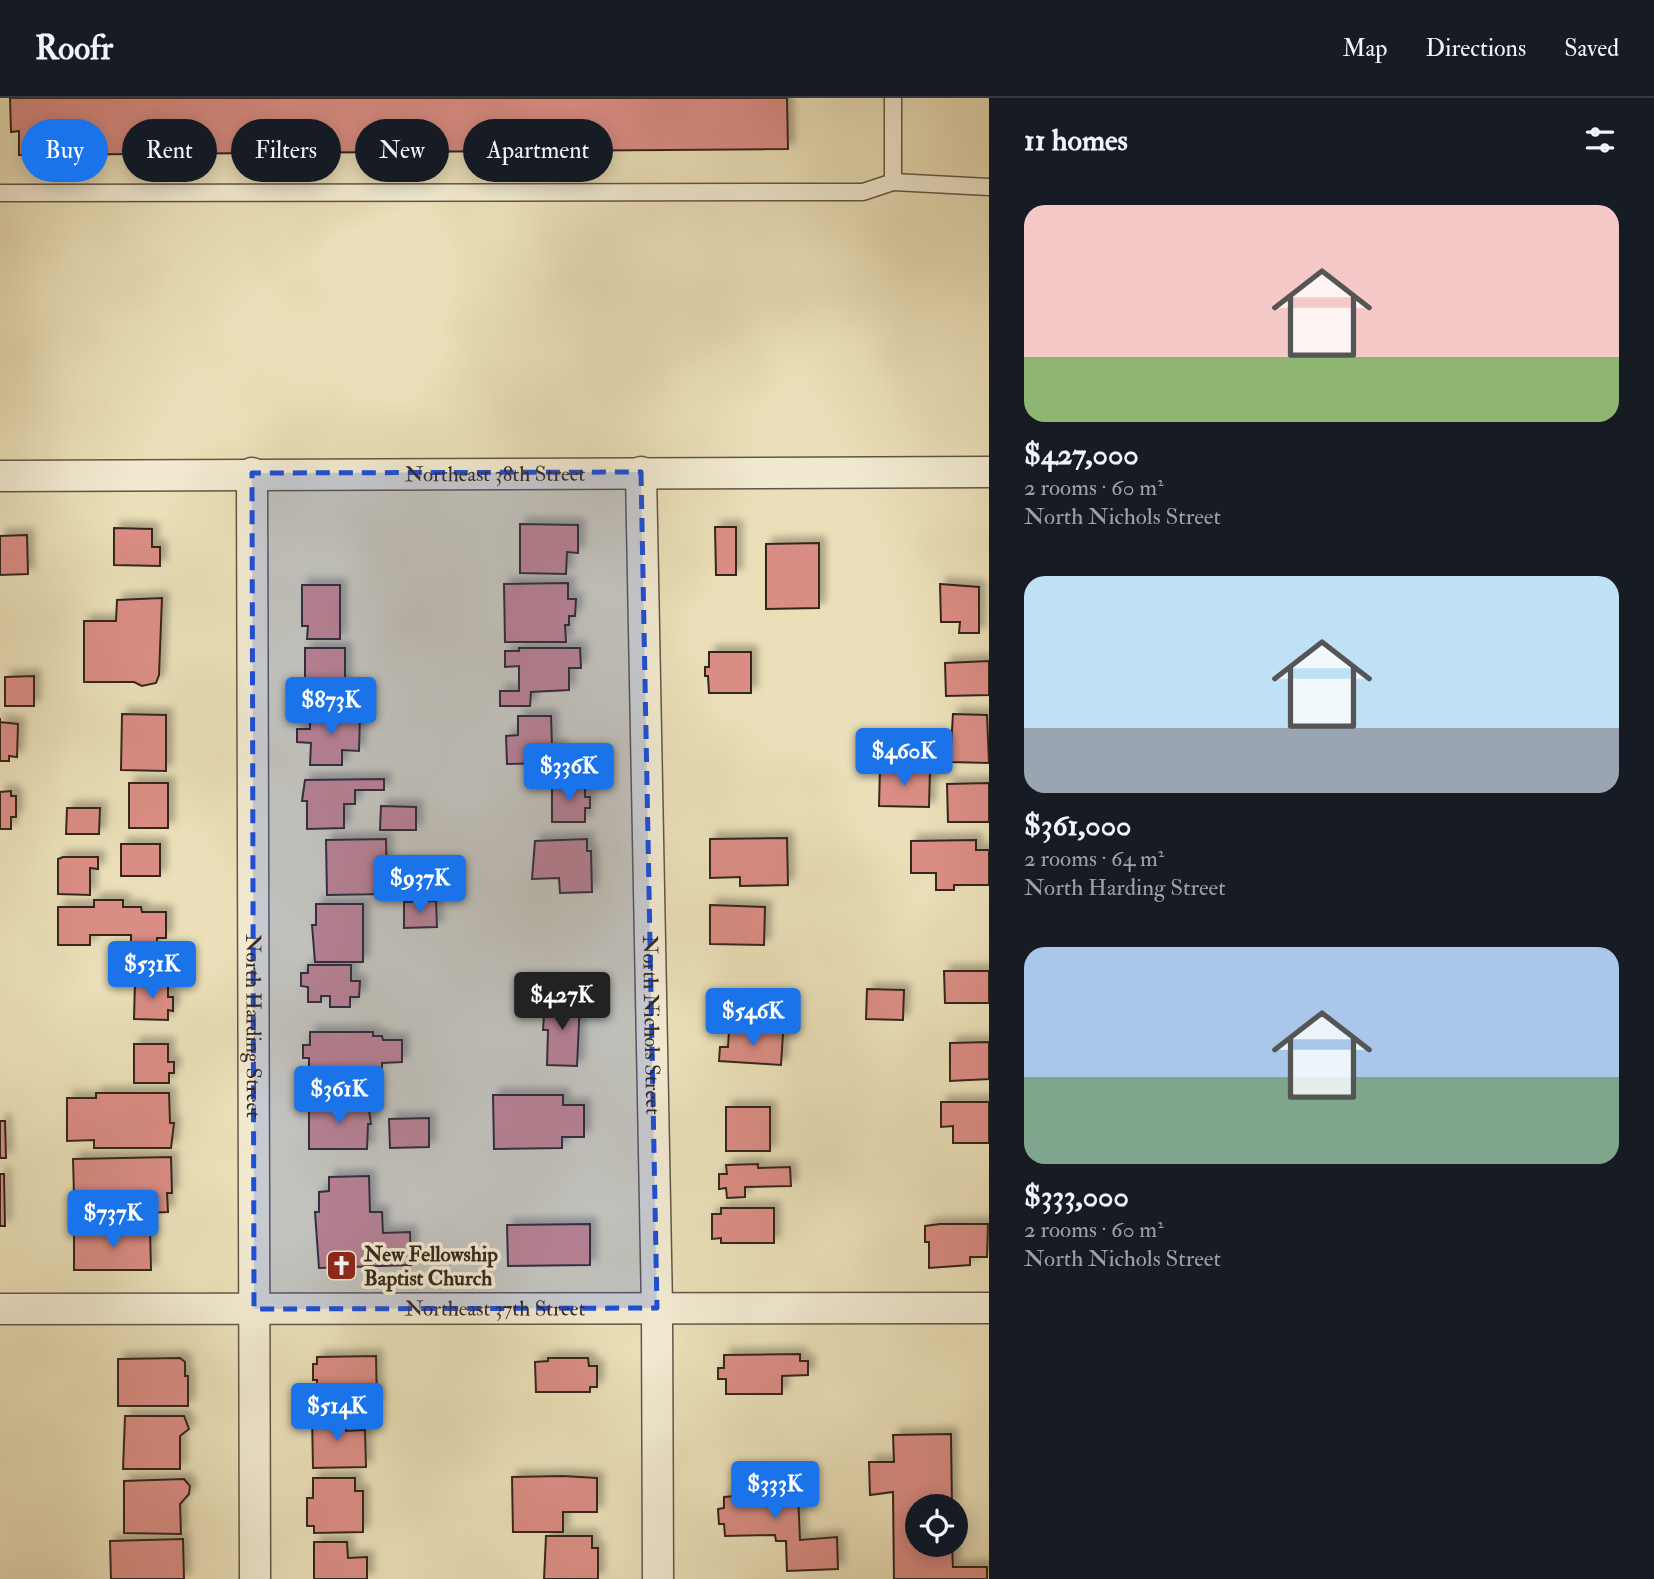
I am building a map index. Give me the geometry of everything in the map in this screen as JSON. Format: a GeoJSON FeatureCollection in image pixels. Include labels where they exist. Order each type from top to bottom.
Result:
{"type":"FeatureCollection","features":[{"type":"Feature","properties":{"kind":"street","name":"North Nichols Street"},"geometry":{"type":"LineString","coordinates":[[642,472],[657,1308],[658,1579]]}},
{"type":"Feature","properties":{"kind":"street","name":"Northeast 38th Street"},"geometry":{"type":"LineString","coordinates":[[0,476],[989,472]]}},
{"type":"Feature","properties":{"kind":"street","name":"North Harding Street"},"geometry":{"type":"LineString","coordinates":[[253,473],[255,1579]]}},
{"type":"Feature","properties":{"kind":"street","name":"Northeast 37th Street"},"geometry":{"type":"LineString","coordinates":[[0,1309],[989,1308]]}},
{"type":"Feature","properties":{"kind":"lane"},"geometry":{"type":"LineString","coordinates":[[893,98],[893,182]]}},
{"type":"Feature","properties":{"kind":"lane"},"geometry":{"type":"LineString","coordinates":[[0,193],[863,192],[893,182],[989,187]]}},
{"type":"Feature","properties":{"kind":"highlighted area"},"geometry":{"type":"Polygon","coordinates":[[[641,472],[657,1308],[254,1309],[252,473],[641,472]]]}},
{"type":"Feature","properties":{"kind":"building"},"geometry":{"type":"Polygon","coordinates":[[[10,98],[787,98],[788,149],[613,150],[613,119],[463,119],[463,152],[449,152],[449,119],[355,119],[355,152],[341,152],[341,119],[231,119],[231,153],[217,153],[217,119],[122,119],[122,154],[108,154],[108,119],[21,119],[21,155],[19,131],[11,132],[10,98]]]}},
{"type":"Feature","properties":{"kind":"building"},"geometry":{"type":"Polygon","coordinates":[[[520,524],[578,525],[578,553],[567,552],[566,574],[520,573],[520,524]]]}},
{"type":"Feature","properties":{"kind":"building"},"geometry":{"type":"Polygon","coordinates":[[[715,527],[736,527],[736,575],[716,575],[715,527]]]}},
{"type":"Feature","properties":{"kind":"building"},"geometry":{"type":"Polygon","coordinates":[[[114,528],[152,529],[152,547],[160,547],[160,566],[114,565],[114,528]]]}},
{"type":"Feature","properties":{"kind":"building"},"geometry":{"type":"Polygon","coordinates":[[[27,535],[28,574],[0,575],[0,536],[27,535]]]}},
{"type":"Feature","properties":{"kind":"building"},"geometry":{"type":"Polygon","coordinates":[[[819,543],[819,608],[766,609],[766,544],[819,543]]]}},
{"type":"Feature","properties":{"kind":"building"},"geometry":{"type":"Polygon","coordinates":[[[568,583],[568,599],[576,599],[575,616],[569,616],[569,625],[565,625],[566,642],[505,642],[504,584],[568,583]]]}},
{"type":"Feature","properties":{"kind":"building"},"geometry":{"type":"Polygon","coordinates":[[[940,584],[979,587],[979,633],[959,633],[960,622],[941,622],[940,584]]]}},
{"type":"Feature","properties":{"kind":"building"},"geometry":{"type":"Polygon","coordinates":[[[302,585],[340,585],[340,639],[307,639],[308,626],[302,626],[302,585]]]}},
{"type":"Feature","properties":{"kind":"building"},"geometry":{"type":"Polygon","coordinates":[[[162,598],[159,675],[156,683],[142,686],[134,682],[84,682],[84,621],[116,621],[117,600],[162,598]]]}},
{"type":"Feature","properties":{"kind":"building"},"geometry":{"type":"Polygon","coordinates":[[[305,648],[345,648],[345,702],[311,702],[311,688],[305,689],[305,648]]]}},
{"type":"Feature","properties":{"kind":"building"},"geometry":{"type":"Polygon","coordinates":[[[519,648],[580,648],[581,668],[569,668],[569,690],[531,692],[530,706],[500,706],[500,691],[519,691],[519,666],[505,667],[505,651],[519,651],[519,648]]]}},
{"type":"Feature","properties":{"kind":"building"},"geometry":{"type":"Polygon","coordinates":[[[709,652],[751,652],[751,693],[709,693],[705,667],[709,667],[709,652]]]}},
{"type":"Feature","properties":{"kind":"building"},"geometry":{"type":"Polygon","coordinates":[[[989,661],[989,695],[946,696],[945,663],[989,661]]]}},
{"type":"Feature","properties":{"kind":"building"},"geometry":{"type":"Polygon","coordinates":[[[34,676],[34,706],[5,706],[5,677],[34,676]]]}},
{"type":"Feature","properties":{"kind":"building"},"geometry":{"type":"Polygon","coordinates":[[[310,713],[360,714],[359,751],[342,750],[342,765],[310,765],[311,743],[297,742],[297,729],[310,729],[310,713]]]}},
{"type":"Feature","properties":{"kind":"building"},"geometry":{"type":"Polygon","coordinates":[[[122,714],[166,715],[166,771],[121,770],[122,714]]]}},
{"type":"Feature","properties":{"kind":"building"},"geometry":{"type":"Polygon","coordinates":[[[953,714],[987,715],[989,763],[950,762],[953,714]]]}},
{"type":"Feature","properties":{"kind":"building"},"geometry":{"type":"Polygon","coordinates":[[[518,716],[551,716],[552,746],[561,746],[561,763],[507,764],[506,736],[518,735],[518,716]]]}},
{"type":"Feature","properties":{"kind":"building"},"geometry":{"type":"Polygon","coordinates":[[[0,722],[18,724],[17,757],[9,756],[9,761],[0,761],[0,722]]]}},
{"type":"Feature","properties":{"kind":"building"},"geometry":{"type":"Polygon","coordinates":[[[880,769],[930,770],[929,807],[879,806],[880,769]]]}},
{"type":"Feature","properties":{"kind":"building"},"geometry":{"type":"Polygon","coordinates":[[[384,779],[384,790],[355,790],[355,804],[344,804],[344,828],[307,829],[307,801],[302,801],[305,780],[384,779]]]}},
{"type":"Feature","properties":{"kind":"building"},"geometry":{"type":"Polygon","coordinates":[[[129,783],[168,783],[168,828],[129,828],[129,783]]]}},
{"type":"Feature","properties":{"kind":"building"},"geometry":{"type":"Polygon","coordinates":[[[552,783],[585,783],[585,797],[590,797],[590,808],[585,808],[585,822],[552,822],[552,783]]]}},
{"type":"Feature","properties":{"kind":"building"},"geometry":{"type":"Polygon","coordinates":[[[989,783],[989,822],[948,822],[947,784],[989,783]]]}},
{"type":"Feature","properties":{"kind":"building"},"geometry":{"type":"Polygon","coordinates":[[[11,791],[11,796],[16,796],[16,817],[11,817],[11,829],[0,829],[0,792],[11,791]]]}},
{"type":"Feature","properties":{"kind":"building"},"geometry":{"type":"Polygon","coordinates":[[[381,806],[416,807],[416,830],[380,830],[381,806]]]}},
{"type":"Feature","properties":{"kind":"building"},"geometry":{"type":"Polygon","coordinates":[[[67,808],[100,808],[99,834],[66,834],[67,808]]]}},
{"type":"Feature","properties":{"kind":"building"},"geometry":{"type":"Polygon","coordinates":[[[787,838],[788,885],[740,886],[740,877],[710,878],[710,839],[787,838]]]}},
{"type":"Feature","properties":{"kind":"building"},"geometry":{"type":"Polygon","coordinates":[[[386,839],[387,894],[327,895],[326,840],[386,839]]]}},
{"type":"Feature","properties":{"kind":"building"},"geometry":{"type":"Polygon","coordinates":[[[587,839],[587,851],[591,851],[592,892],[560,893],[559,878],[532,879],[535,841],[587,839]]]}},
{"type":"Feature","properties":{"kind":"building"},"geometry":{"type":"Polygon","coordinates":[[[976,840],[976,850],[989,850],[989,885],[954,885],[954,890],[936,890],[936,873],[911,873],[911,841],[976,840]]]}},
{"type":"Feature","properties":{"kind":"building"},"geometry":{"type":"Polygon","coordinates":[[[121,844],[160,844],[160,876],[121,876],[121,844]]]}},
{"type":"Feature","properties":{"kind":"building"},"geometry":{"type":"Polygon","coordinates":[[[98,857],[98,869],[90,868],[90,895],[58,894],[58,859],[98,857]]]}},
{"type":"Feature","properties":{"kind":"building"},"geometry":{"type":"Polygon","coordinates":[[[94,900],[123,900],[123,907],[141,907],[142,912],[166,912],[166,938],[157,938],[157,944],[151,944],[152,948],[131,948],[131,935],[90,935],[90,945],[58,945],[58,907],[94,907],[94,900]]]}},
{"type":"Feature","properties":{"kind":"building"},"geometry":{"type":"Polygon","coordinates":[[[436,901],[437,927],[404,928],[404,902],[436,901]]]}},
{"type":"Feature","properties":{"kind":"building"},"geometry":{"type":"Polygon","coordinates":[[[316,904],[363,904],[363,962],[315,962],[312,925],[316,925],[316,904]]]}},
{"type":"Feature","properties":{"kind":"building"},"geometry":{"type":"Polygon","coordinates":[[[710,905],[765,907],[764,945],[710,944],[710,905]]]}},
{"type":"Feature","properties":{"kind":"building"},"geometry":{"type":"Polygon","coordinates":[[[308,965],[351,965],[351,981],[360,981],[359,997],[350,997],[350,1007],[330,1007],[330,996],[321,996],[321,1002],[308,1002],[308,987],[301,986],[301,973],[308,973],[308,965]]]}},
{"type":"Feature","properties":{"kind":"building"},"geometry":{"type":"Polygon","coordinates":[[[944,971],[989,971],[989,1003],[945,1003],[944,971]]]}},
{"type":"Feature","properties":{"kind":"building"},"geometry":{"type":"Polygon","coordinates":[[[135,981],[168,981],[168,997],[173,997],[173,1011],[168,1010],[168,1020],[134,1019],[135,981]]]}},
{"type":"Feature","properties":{"kind":"building"},"geometry":{"type":"Polygon","coordinates":[[[867,989],[904,990],[903,1020],[866,1019],[867,989]]]}},
{"type":"Feature","properties":{"kind":"building"},"geometry":{"type":"Polygon","coordinates":[[[545,1000],[580,1002],[577,1066],[547,1065],[548,1030],[543,1030],[545,1000]]]}},
{"type":"Feature","properties":{"kind":"building"},"geometry":{"type":"Polygon","coordinates":[[[729,1031],[783,1033],[781,1065],[719,1061],[720,1047],[728,1047],[729,1031]]]}},
{"type":"Feature","properties":{"kind":"building"},"geometry":{"type":"Polygon","coordinates":[[[310,1032],[373,1032],[373,1036],[382,1036],[383,1040],[402,1040],[402,1062],[382,1063],[382,1069],[351,1069],[352,1083],[309,1083],[309,1058],[303,1058],[303,1045],[310,1045],[310,1032]]]}},
{"type":"Feature","properties":{"kind":"building"},"geometry":{"type":"Polygon","coordinates":[[[989,1042],[989,1079],[950,1081],[950,1043],[989,1042]]]}},
{"type":"Feature","properties":{"kind":"building"},"geometry":{"type":"Polygon","coordinates":[[[134,1044],[168,1044],[168,1062],[174,1062],[174,1073],[169,1073],[169,1083],[134,1083],[134,1044]]]}},
{"type":"Feature","properties":{"kind":"building"},"geometry":{"type":"Polygon","coordinates":[[[96,1093],[169,1093],[170,1123],[174,1123],[171,1148],[94,1148],[94,1140],[67,1141],[67,1098],[96,1098],[96,1093]]]}},
{"type":"Feature","properties":{"kind":"building"},"geometry":{"type":"Polygon","coordinates":[[[493,1095],[563,1095],[563,1105],[584,1105],[584,1137],[562,1137],[562,1148],[494,1149],[493,1095]]]}},
{"type":"Feature","properties":{"kind":"building"},"geometry":{"type":"Polygon","coordinates":[[[941,1102],[989,1102],[989,1143],[953,1143],[953,1126],[941,1127],[941,1102]]]}},
{"type":"Feature","properties":{"kind":"building"},"geometry":{"type":"Polygon","coordinates":[[[309,1103],[368,1103],[371,1124],[368,1124],[367,1149],[309,1149],[309,1103]]]}},
{"type":"Feature","properties":{"kind":"building"},"geometry":{"type":"Polygon","coordinates":[[[726,1107],[770,1107],[770,1151],[726,1151],[726,1107]]]}},
{"type":"Feature","properties":{"kind":"building"},"geometry":{"type":"Polygon","coordinates":[[[429,1118],[429,1147],[390,1148],[389,1119],[429,1118]]]}},
{"type":"Feature","properties":{"kind":"building"},"geometry":{"type":"Polygon","coordinates":[[[0,1121],[5,1121],[6,1158],[0,1158],[0,1121]]]}},
{"type":"Feature","properties":{"kind":"building"},"geometry":{"type":"Polygon","coordinates":[[[171,1157],[172,1193],[167,1193],[168,1212],[120,1214],[120,1194],[74,1195],[73,1159],[171,1157]]]}},
{"type":"Feature","properties":{"kind":"building"},"geometry":{"type":"Polygon","coordinates":[[[758,1164],[758,1168],[790,1167],[791,1186],[745,1187],[745,1197],[727,1198],[726,1188],[719,1189],[719,1174],[727,1174],[726,1165],[758,1164]]]}},
{"type":"Feature","properties":{"kind":"building"},"geometry":{"type":"Polygon","coordinates":[[[0,1174],[4,1174],[5,1226],[0,1226],[0,1174]]]}},
{"type":"Feature","properties":{"kind":"building"},"geometry":{"type":"Polygon","coordinates":[[[369,1176],[370,1212],[382,1212],[383,1233],[410,1232],[411,1265],[319,1268],[315,1212],[319,1212],[319,1192],[329,1191],[329,1177],[369,1176]]]}},
{"type":"Feature","properties":{"kind":"building"},"geometry":{"type":"Polygon","coordinates":[[[721,1208],[774,1208],[774,1243],[721,1243],[721,1238],[712,1239],[712,1214],[721,1214],[721,1208]]]}},
{"type":"Feature","properties":{"kind":"building"},"geometry":{"type":"Polygon","coordinates":[[[590,1224],[590,1265],[508,1266],[507,1225],[590,1224]]]}},
{"type":"Feature","properties":{"kind":"building"},"geometry":{"type":"Polygon","coordinates":[[[988,1224],[987,1257],[970,1257],[970,1265],[929,1268],[929,1242],[925,1242],[925,1226],[988,1224]]]}},
{"type":"Feature","properties":{"kind":"building"},"geometry":{"type":"Polygon","coordinates":[[[112,1228],[150,1228],[151,1270],[74,1270],[74,1232],[112,1232],[112,1228]]]}},
{"type":"Feature","properties":{"kind":"building"},"geometry":{"type":"Polygon","coordinates":[[[800,1354],[800,1361],[808,1361],[808,1375],[782,1376],[782,1394],[726,1394],[726,1379],[718,1379],[718,1368],[724,1368],[724,1355],[800,1354]]]}},
{"type":"Feature","properties":{"kind":"building"},"geometry":{"type":"Polygon","coordinates":[[[376,1356],[377,1404],[317,1405],[317,1380],[313,1380],[313,1364],[317,1364],[317,1357],[376,1356]]]}},
{"type":"Feature","properties":{"kind":"building"},"geometry":{"type":"Polygon","coordinates":[[[180,1358],[185,1362],[185,1376],[188,1376],[188,1406],[118,1406],[118,1359],[180,1358]]]}},
{"type":"Feature","properties":{"kind":"building"},"geometry":{"type":"Polygon","coordinates":[[[548,1358],[588,1358],[589,1366],[597,1366],[597,1387],[590,1387],[590,1392],[536,1392],[535,1362],[548,1361],[548,1358]]]}},
{"type":"Feature","properties":{"kind":"building"},"geometry":{"type":"Polygon","coordinates":[[[312,1414],[346,1414],[346,1431],[365,1430],[366,1467],[313,1468],[312,1414]]]}},
{"type":"Feature","properties":{"kind":"building"},"geometry":{"type":"Polygon","coordinates":[[[125,1416],[184,1416],[189,1429],[180,1436],[180,1469],[123,1469],[125,1416]]]}},
{"type":"Feature","properties":{"kind":"building"},"geometry":{"type":"Polygon","coordinates":[[[951,1434],[952,1494],[905,1494],[905,1557],[953,1557],[953,1567],[987,1567],[987,1579],[894,1579],[893,1492],[870,1495],[869,1462],[894,1462],[893,1435],[951,1434]]]}},
{"type":"Feature","properties":{"kind":"building"},"geometry":{"type":"Polygon","coordinates":[[[736,1472],[762,1472],[763,1480],[791,1479],[791,1494],[798,1493],[800,1540],[837,1537],[838,1569],[787,1571],[786,1541],[776,1541],[775,1535],[725,1536],[724,1524],[719,1524],[718,1509],[724,1508],[724,1497],[737,1496],[736,1472]]]}},
{"type":"Feature","properties":{"kind":"building"},"geometry":{"type":"Polygon","coordinates":[[[512,1477],[597,1478],[597,1512],[563,1512],[563,1532],[513,1532],[512,1477]]]}},
{"type":"Feature","properties":{"kind":"building"},"geometry":{"type":"Polygon","coordinates":[[[313,1478],[355,1478],[355,1491],[363,1491],[363,1532],[314,1533],[314,1526],[307,1526],[307,1498],[313,1498],[313,1478]]]}},
{"type":"Feature","properties":{"kind":"building"},"geometry":{"type":"Polygon","coordinates":[[[184,1479],[190,1486],[189,1494],[180,1504],[181,1534],[124,1533],[124,1481],[184,1479]]]}},
{"type":"Feature","properties":{"kind":"building"},"geometry":{"type":"Polygon","coordinates":[[[546,1536],[592,1536],[592,1548],[598,1548],[598,1579],[544,1579],[546,1536]]]}},
{"type":"Feature","properties":{"kind":"building"},"geometry":{"type":"Polygon","coordinates":[[[183,1539],[184,1579],[111,1579],[110,1541],[183,1539]]]}},
{"type":"Feature","properties":{"kind":"building"},"geometry":{"type":"Polygon","coordinates":[[[314,1542],[347,1542],[348,1558],[367,1557],[367,1579],[314,1579],[314,1542]]]}},
{"type":"Feature","properties":{"kind":"place","name":"New Fellowship Baptist Church"},"geometry":{"type":"Point","coordinates":[341,1266]}}]}
